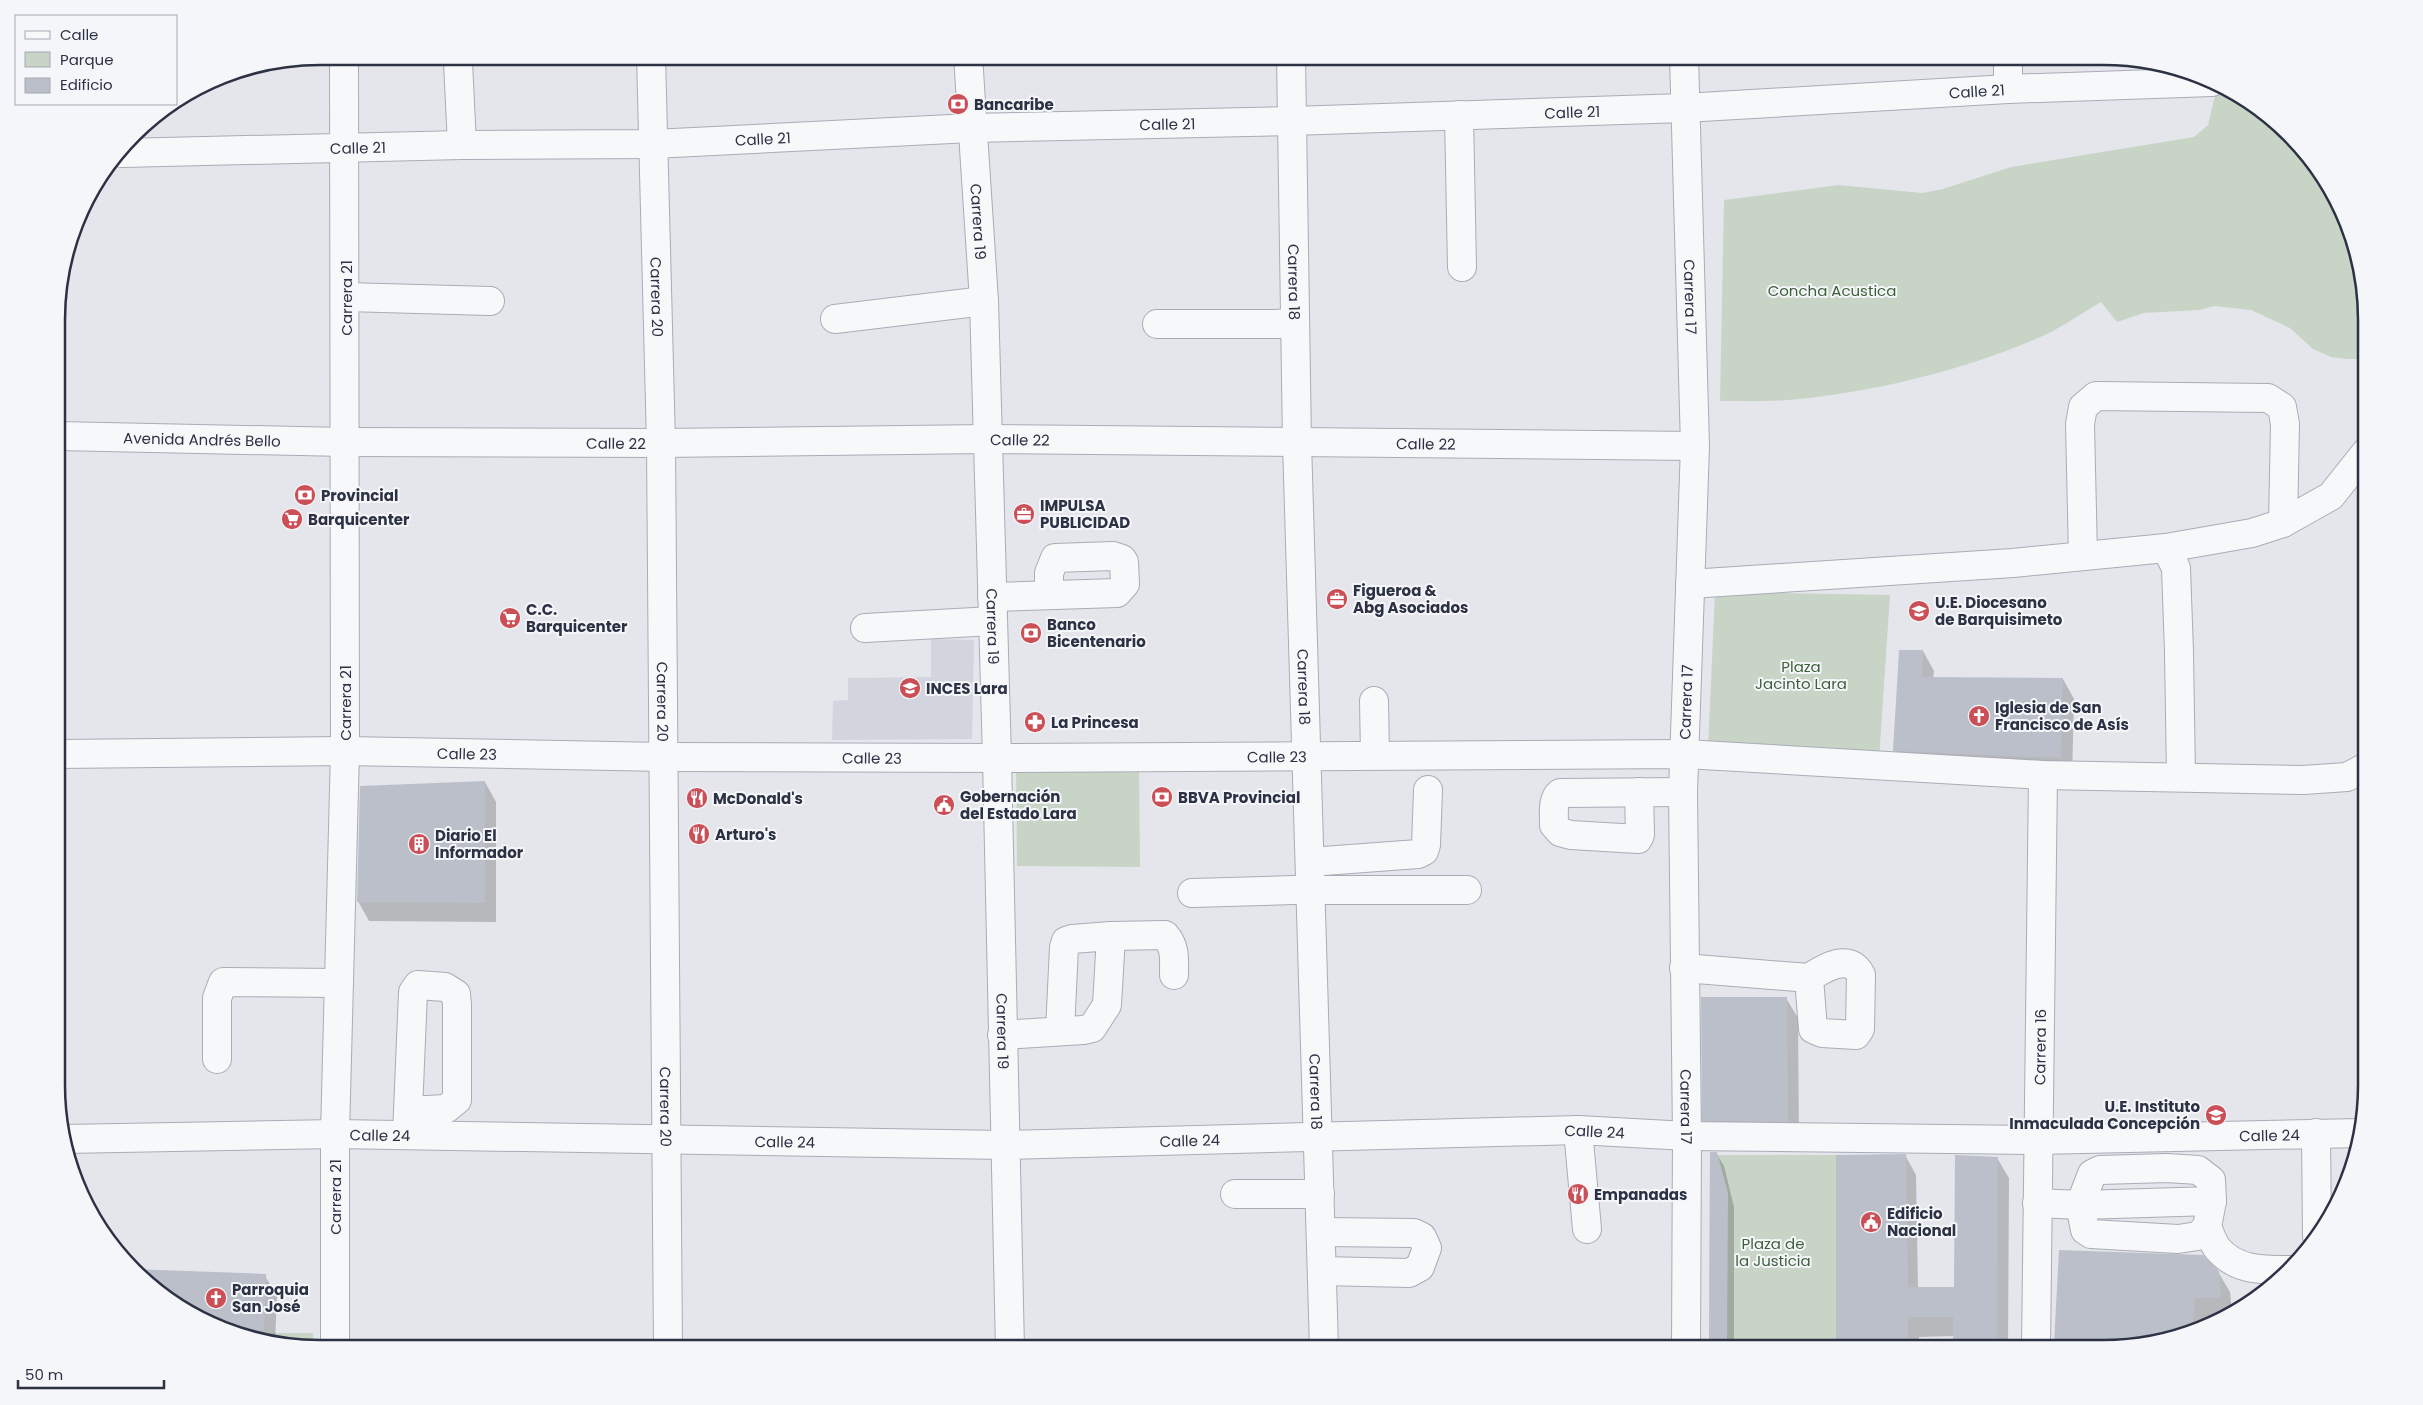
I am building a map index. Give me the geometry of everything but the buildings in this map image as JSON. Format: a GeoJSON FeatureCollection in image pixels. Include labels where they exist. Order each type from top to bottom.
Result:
{"type":"FeatureCollection","features":[{"type":"Feature","properties":{"kind":"street","name":"Carrera 21"},"geometry":{"type":"LineString","coordinates":[[334,1340],[335,1134],[345,750],[346,297],[344,65]]}},
{"type":"Feature","properties":{"kind":"street"},"geometry":{"type":"LineString","coordinates":[[458,65],[462,145]]}},
{"type":"Feature","properties":{"kind":"street","name":"Carrera 20"},"geometry":{"type":"LineString","coordinates":[[651,65],[661,443],[665,757],[665,1140],[668,1340]]}},
{"type":"Feature","properties":{"kind":"street","name":"Carrera 19"},"geometry":{"type":"LineString","coordinates":[[968,65],[971,128],[984,301],[997,758],[1010,1340]]}},
{"type":"Feature","properties":{"kind":"street","name":"Carrera 18"},"geometry":{"type":"LineString","coordinates":[[1291,65],[1297,442],[1324,1340]]}},
{"type":"Feature","properties":{"kind":"street","name":"Carrera 17"},"geometry":{"type":"LineString","coordinates":[[1684,65],[1695,446],[1683,792],[1687,1136],[1686,1340]]}},
{"type":"Feature","properties":{"kind":"street"},"geometry":{"type":"LineString","coordinates":[[2008,65],[2008,89]]}},
{"type":"Feature","properties":{"kind":"street","name":"Calle 21"},"geometry":{"type":"LineString","coordinates":[[127,153],[462,145],[653,144],[971,128],[1292,121],[1684,108],[2008,89],[2196,83]]}},
{"type":"Feature","properties":{"kind":"street"},"geometry":{"type":"LineString","coordinates":[[1459,115],[1462,267]]}},
{"type":"Feature","properties":{"kind":"street"},"geometry":{"type":"LineString","coordinates":[[346,297],[490,301]]}},
{"type":"Feature","properties":{"kind":"street"},"geometry":{"type":"LineString","coordinates":[[836,320],[984,301]]}},
{"type":"Feature","properties":{"kind":"street"},"geometry":{"type":"LineString","coordinates":[[1157,324],[1277,324],[1295,322]]}},
{"type":"Feature","properties":{"kind":"street"},"geometry":{"type":"LineString","coordinates":[[2083,556],[2080,424],[2082,407],[2096,396],[2268,398],[2282,407],[2285,424],[2283,524]]}},
{"type":"Feature","properties":{"kind":"street","name":"Avenida Andrés Bello"},"geometry":{"type":"LineString","coordinates":[[65,436],[345,450]]}},
{"type":"Feature","properties":{"kind":"street","name":"Calle 22"},"geometry":{"type":"LineString","coordinates":[[345,450],[661,443],[987,439],[1695,446]]}},
{"type":"Feature","properties":{"kind":"street","name":"Avenida Andrés Bello"},"geometry":{"type":"LineString","coordinates":[[65,454],[345,450]]}},
{"type":"Feature","properties":{"kind":"street"},"geometry":{"type":"LineString","coordinates":[[1690,584],[2013,564],[2166,548],[2252,532],[2283,524],[2331,496],[2358,462]]}},
{"type":"Feature","properties":{"kind":"street"},"geometry":{"type":"LineString","coordinates":[[2166,548],[2176,568],[2181,778]]}},
{"type":"Feature","properties":{"kind":"street"},"geometry":{"type":"LineString","coordinates":[[865,628],[992,609],[1050,595]]}},
{"type":"Feature","properties":{"kind":"street"},"geometry":{"type":"LineString","coordinates":[[1374,701],[1375,755]]}},
{"type":"Feature","properties":{"kind":"street","name":"Calle 23"},"geometry":{"type":"LineString","coordinates":[[65,754],[345,750],[665,757],[997,758],[1685,754],[2043,775],[2303,780],[2346,777],[2358,771]]}},
{"type":"Feature","properties":{"kind":"street","name":"Carrera 16"},"geometry":{"type":"LineString","coordinates":[[2036,1340],[2043,775]]}},
{"type":"Feature","properties":{"kind":"street"},"geometry":{"type":"LineString","coordinates":[[1310,862],[1418,854],[1426,845],[1428,790]]}},
{"type":"Feature","properties":{"kind":"street"},"geometry":{"type":"LineString","coordinates":[[1639,792],[1683,792]]}},
{"type":"Feature","properties":{"kind":"street"},"geometry":{"type":"LineString","coordinates":[[1192,893],[1310,890],[1468,890]]}},
{"type":"Feature","properties":{"kind":"street"},"geometry":{"type":"LineString","coordinates":[[1060,1031],[1064,947],[1066,941],[1111,936],[1165,935],[1171,941],[1174,950],[1174,975]]}},
{"type":"Feature","properties":{"kind":"street"},"geometry":{"type":"LineString","coordinates":[[1002,1035],[1092,1028],[1107,1005],[1111,936]]}},
{"type":"Feature","properties":{"kind":"street"},"geometry":{"type":"LineString","coordinates":[[1684,968],[1809,978]]}},
{"type":"Feature","properties":{"kind":"street"},"geometry":{"type":"LineString","coordinates":[[217,1059],[217,998],[223,982],[339,983]]}},
{"type":"Feature","properties":{"kind":"street","name":"Calle 24"},"geometry":{"type":"LineString","coordinates":[[71,1139],[335,1134],[407,1123],[665,1140],[1004,1145],[1578,1130],[1687,1136],[2038,1140],[2353,1133]]}},
{"type":"Feature","properties":{"kind":"street"},"geometry":{"type":"LineString","coordinates":[[1578,1130],[1587,1229]]}},
{"type":"Feature","properties":{"kind":"street"},"geometry":{"type":"LineString","coordinates":[[2316,1133],[2317,1224]]}},
{"type":"Feature","properties":{"kind":"street"},"geometry":{"type":"LineString","coordinates":[[1235,1194],[1320,1194]]}},
{"type":"Feature","properties":{"kind":"street"},"geometry":{"type":"LineString","coordinates":[[2037,1203],[2080,1206],[2212,1201],[2206,1227],[2198,1236],[2178,1239],[2091,1234],[2085,1230],[2080,1206]]}},
{"type":"Feature","properties":{"kind":"street"},"geometry":{"type":"LineString","coordinates":[[2206,1227],[2217,1248],[2238,1265],[2258,1270],[2278,1270]]}},
{"type":"Feature","properties":{"kind":"street"},"geometry":{"type":"LineString","coordinates":[[1322,1232],[1414,1233],[1422,1237],[1426,1248],[1420,1268],[1408,1273],[1322,1271]]}},
{"type":"Feature","properties":{"kind":"shaded area","name":"INCES Lara"},"geometry":{"type":"Polygon","coordinates":[[[931,639],[974,640],[972,739],[832,740],[833,701],[848,700],[848,678],[931,677],[931,639]]]}},
{"type":"Feature","properties":{"kind":"green space","name":"Concha Acustica"},"geometry":{"type":"Polygon","coordinates":[[[2216,91],[2245,108],[2271,128],[2295,152],[2324,192],[2339,222],[2353,270],[2358,320],[2358,359],[2331,357],[2313,349],[2290,328],[2251,310],[2214,306],[2199,310],[2144,313],[2117,322],[2101,302],[2045,335],[1956,368],[1894,384],[1831,395],[1770,401],[1720,401],[1724,200],[1839,185],[1922,193],[1943,189],[2011,167],[2194,137],[2208,125],[2216,91]]]}},
{"type":"Feature","properties":{"kind":"green space","name":"Plaza Jacinto Lara"},"geometry":{"type":"Polygon","coordinates":[[[1715,592],[1890,595],[1879,760],[1708,750],[1715,592]]]}},
{"type":"Feature","properties":{"kind":"green space"},"geometry":{"type":"Polygon","coordinates":[[[1016,762],[1139,762],[1140,867],[1017,866],[1016,762]]]}},
{"type":"Feature","properties":{"kind":"green space","name":"Plaza de la Justicia"},"geometry":{"type":"Polygon","coordinates":[[[1710,1155],[1836,1155],[1836,1340],[1709,1340],[1710,1155]]]}},
{"type":"Feature","properties":{"kind":"green space"},"geometry":{"type":"Polygon","coordinates":[[[262,1333],[313,1333],[313,1340],[287,1338],[262,1333]]]}},
{"type":"Feature","properties":{"kind":"place","name":"Bancaribe"},"geometry":{"type":"Point","coordinates":[958,104]}},
{"type":"Feature","properties":{"kind":"place","name":"Provincial"},"geometry":{"type":"Point","coordinates":[305,495]}},
{"type":"Feature","properties":{"kind":"place","name":"IMPULSA PUBLICIDAD"},"geometry":{"type":"Point","coordinates":[1024,514]}},
{"type":"Feature","properties":{"kind":"place","name":"Barquicenter"},"geometry":{"type":"Point","coordinates":[292,519]}},
{"type":"Feature","properties":{"kind":"place","name":"Figueroa & Abg Asociados"},"geometry":{"type":"Point","coordinates":[1337,599]}},
{"type":"Feature","properties":{"kind":"place","name":"U.E. Diocesano de Barquisimeto"},"geometry":{"type":"Point","coordinates":[1919,611]}},
{"type":"Feature","properties":{"kind":"place","name":"C.C. Barquicenter"},"geometry":{"type":"Point","coordinates":[510,618]}},
{"type":"Feature","properties":{"kind":"place","name":"Banco Bicentenario"},"geometry":{"type":"Point","coordinates":[1031,633]}},
{"type":"Feature","properties":{"kind":"place","name":"INCES Lara"},"geometry":{"type":"Point","coordinates":[910,688]}},
{"type":"Feature","properties":{"kind":"place","name":"Iglesia de San Francisco de Asís"},"geometry":{"type":"Point","coordinates":[1979,716]}},
{"type":"Feature","properties":{"kind":"place","name":"La Princesa"},"geometry":{"type":"Point","coordinates":[1035,722]}},
{"type":"Feature","properties":{"kind":"place","name":"BBVA Provincial"},"geometry":{"type":"Point","coordinates":[1162,797]}},
{"type":"Feature","properties":{"kind":"place","name":"McDonald's"},"geometry":{"type":"Point","coordinates":[697,798]}},
{"type":"Feature","properties":{"kind":"place","name":"Gobernación del Estado Lara"},"geometry":{"type":"Point","coordinates":[944,805]}},
{"type":"Feature","properties":{"kind":"place","name":"Arturo's"},"geometry":{"type":"Point","coordinates":[699,834]}},
{"type":"Feature","properties":{"kind":"place","name":"Diario El Informador"},"geometry":{"type":"Point","coordinates":[419,844]}},
{"type":"Feature","properties":{"kind":"place","name":"U.E. Instituto Inmaculada Concepción"},"geometry":{"type":"Point","coordinates":[2216,1115]}},
{"type":"Feature","properties":{"kind":"place","name":"Empanadas"},"geometry":{"type":"Point","coordinates":[1578,1194]}},
{"type":"Feature","properties":{"kind":"place","name":"Edificio Nacional"},"geometry":{"type":"Point","coordinates":[1871,1222]}},
{"type":"Feature","properties":{"kind":"place","name":"Parroquia San José"},"geometry":{"type":"Point","coordinates":[216,1298]}}]}
